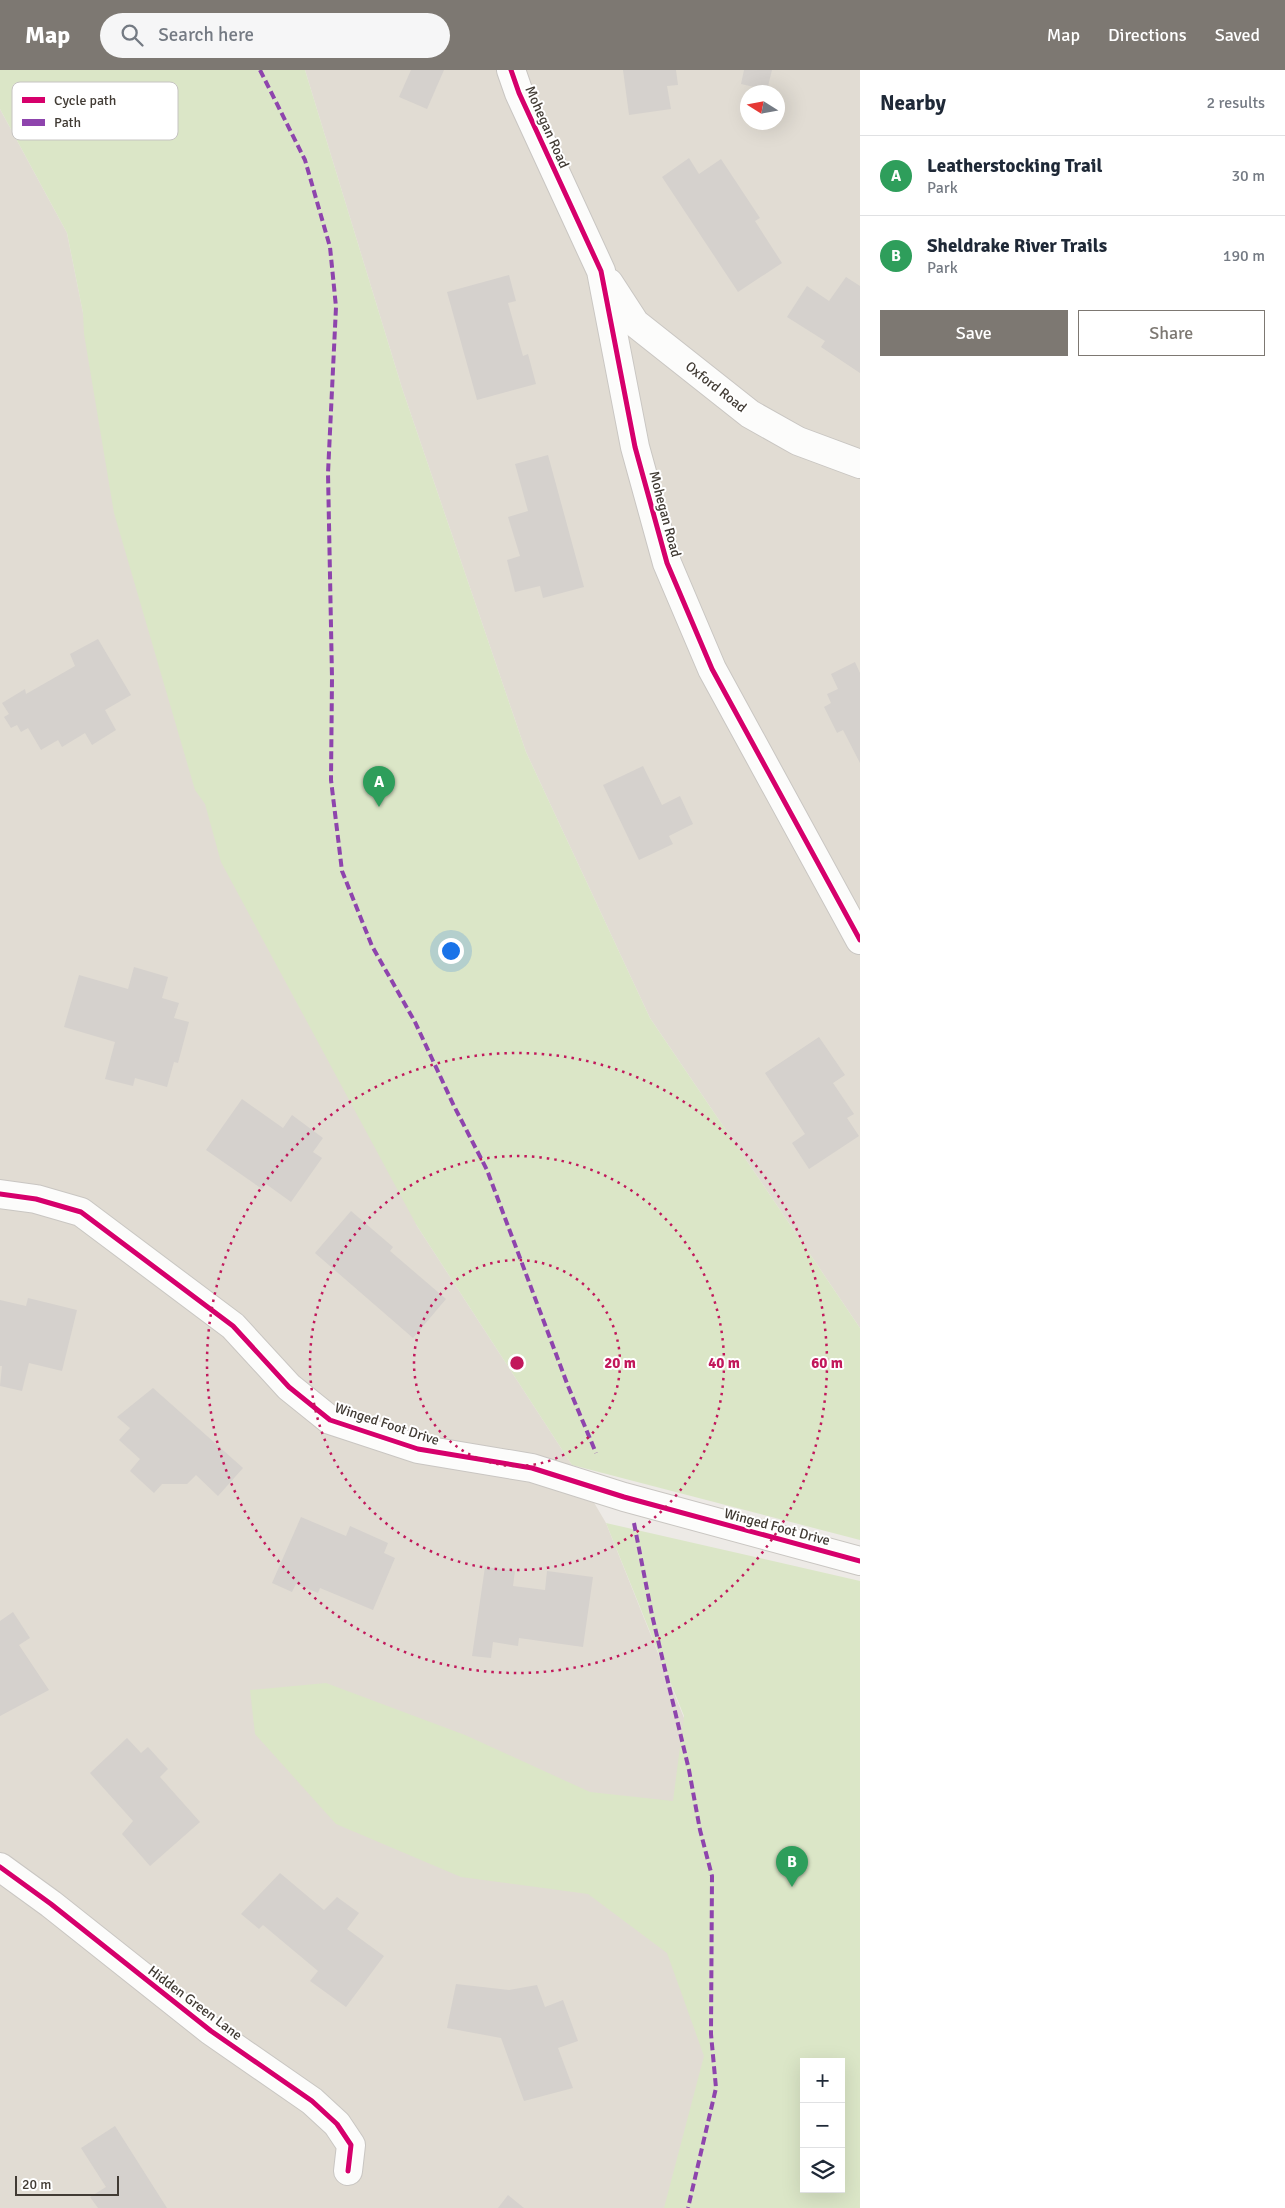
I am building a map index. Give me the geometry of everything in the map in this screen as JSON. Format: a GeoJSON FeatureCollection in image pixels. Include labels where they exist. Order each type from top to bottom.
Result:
{"type":"FeatureCollection","features":[{"type":"Feature","properties":{"kind":"street","name":"Mohegan Road"},"geometry":{"type":"LineString","coordinates":[[511,70],[519,93],[601,271],[635,447],[667,563],[712,669],[860,940]]}},
{"type":"Feature","properties":{"kind":"street","name":"Oxford Road"},"geometry":{"type":"LineString","coordinates":[[601,271],[635,323],[750,414],[798,441],[860,464]]}},
{"type":"Feature","properties":{"kind":"street","name":"Winged Foot Drive"},"geometry":{"type":"LineString","coordinates":[[0,1194],[36,1199],[81,1212],[233,1326],[289,1387],[330,1420],[418,1448],[532,1468],[624,1497],[860,1562]]}},
{"type":"Feature","properties":{"kind":"street","name":"Hidden Green Lane"},"geometry":{"type":"LineString","coordinates":[[0,1867],[51,1904],[211,2031],[312,2101],[338,2124],[350,2145],[348,2171]]}},
{"type":"Feature","properties":{"kind":"shaded area"},"geometry":{"type":"Polygon","coordinates":[[[305,70],[860,70],[860,1328],[650,1018],[526,752],[402,388],[305,70]]]}},
{"type":"Feature","properties":{"kind":"shaded area"},"geometry":{"type":"Polygon","coordinates":[[[0,109],[12,131],[12,140],[17,140],[67,233],[111,452],[417,1226],[572,1465],[606,1523],[720,1808],[726,1967],[676,2208],[0,2208],[0,109]]]}},
{"type":"Feature","properties":{"kind":"green space"},"geometry":{"type":"Polygon","coordinates":[[[0,70],[305,70],[402,388],[526,752],[650,1018],[860,1328],[860,1540],[572,1465],[417,1226],[221,862],[205,804],[195,790],[114,513],[84,334],[83,313],[67,233],[17,140],[178,140],[178,82],[12,82],[12,131],[0,109],[0,70]]]}},
{"type":"Feature","properties":{"kind":"green space"},"geometry":{"type":"Polygon","coordinates":[[[606,1523],[860,1581],[860,2208],[664,2208],[704,2056],[667,1953],[588,1894],[461,1877],[336,1824],[255,1734],[250,1690],[326,1683],[465,1735],[590,1792],[673,1801],[684,1716],[606,1523]]]}},
{"type":"Feature","properties":{"kind":"building"},"geometry":{"type":"Polygon","coordinates":[[[411,70],[444,70],[427,109],[399,97],[411,70]]]}},
{"type":"Feature","properties":{"kind":"building"},"geometry":{"type":"Polygon","coordinates":[[[623,70],[676,70],[678,85],[667,86],[671,109],[629,115],[623,70]]]}},
{"type":"Feature","properties":{"kind":"building"},"geometry":{"type":"Polygon","coordinates":[[[744,70],[772,70],[768,85],[741,84],[744,70]]]}},
{"type":"Feature","properties":{"kind":"building"},"geometry":{"type":"Polygon","coordinates":[[[689,158],[699,174],[721,159],[760,218],[755,221],[782,263],[738,292],[662,177],[689,158]]]}},
{"type":"Feature","properties":{"kind":"building"},"geometry":{"type":"Polygon","coordinates":[[[509,275],[516,301],[508,303],[523,356],[528,354],[536,384],[477,400],[447,292],[509,275]]]}},
{"type":"Feature","properties":{"kind":"building"},"geometry":{"type":"Polygon","coordinates":[[[846,277],[860,286],[860,373],[821,347],[825,341],[787,317],[807,286],[829,301],[846,277]]]}},
{"type":"Feature","properties":{"kind":"building"},"geometry":{"type":"Polygon","coordinates":[[[548,455],[584,587],[543,598],[540,586],[515,592],[507,560],[520,556],[508,517],[528,511],[515,464],[548,455]]]}},
{"type":"Feature","properties":{"kind":"building"},"geometry":{"type":"Polygon","coordinates":[[[98,639],[131,695],[105,710],[116,730],[92,745],[85,733],[62,747],[58,740],[41,750],[28,728],[21,732],[17,725],[11,728],[4,717],[9,714],[2,703],[25,689],[26,694],[75,666],[70,654],[98,639]]]}},
{"type":"Feature","properties":{"kind":"building"},"geometry":{"type":"Polygon","coordinates":[[[855,662],[860,673],[860,763],[843,730],[837,733],[824,707],[831,703],[827,694],[838,689],[831,674],[855,662]]]}},
{"type":"Feature","properties":{"kind":"building"},"geometry":{"type":"Polygon","coordinates":[[[643,766],[662,805],[680,796],[693,824],[669,836],[673,844],[639,860],[603,785],[643,766]]]}},
{"type":"Feature","properties":{"kind":"building"},"geometry":{"type":"Polygon","coordinates":[[[134,967],[168,977],[162,998],[179,1003],[174,1018],[189,1022],[178,1063],[174,1062],[167,1087],[135,1078],[133,1086],[105,1079],[115,1042],[64,1027],[79,975],[128,989],[134,967]]]}},
{"type":"Feature","properties":{"kind":"building"},"geometry":{"type":"Polygon","coordinates":[[[819,1037],[845,1075],[833,1083],[854,1114],[847,1118],[859,1136],[809,1169],[792,1143],[805,1134],[765,1073],[819,1037]]]}},
{"type":"Feature","properties":{"kind":"building"},"geometry":{"type":"Polygon","coordinates":[[[242,1099],[283,1128],[292,1115],[323,1138],[313,1152],[322,1158],[291,1202],[266,1184],[262,1189],[206,1150],[242,1099]]]}},
{"type":"Feature","properties":{"kind":"building"},"geometry":{"type":"Polygon","coordinates":[[[351,1211],[393,1247],[390,1251],[446,1299],[413,1338],[315,1253],[351,1211]]]}},
{"type":"Feature","properties":{"kind":"building"},"geometry":{"type":"Polygon","coordinates":[[[28,1298],[77,1310],[62,1371],[29,1363],[22,1391],[0,1386],[2,1366],[0,1366],[0,1300],[26,1306],[28,1298]]]}},
{"type":"Feature","properties":{"kind":"building"},"geometry":{"type":"Polygon","coordinates":[[[153,1388],[243,1468],[218,1496],[196,1475],[187,1484],[162,1484],[154,1493],[130,1471],[140,1459],[119,1440],[130,1428],[117,1417],[153,1388]]]}},
{"type":"Feature","properties":{"kind":"building"},"geometry":{"type":"Polygon","coordinates":[[[301,1517],[346,1536],[350,1526],[388,1543],[384,1553],[395,1558],[373,1610],[320,1588],[318,1593],[296,1584],[292,1592],[272,1583],[301,1517]]]}},
{"type":"Feature","properties":{"kind":"building"},"geometry":{"type":"Polygon","coordinates":[[[485,1567],[515,1571],[513,1586],[545,1590],[547,1571],[593,1577],[583,1647],[519,1638],[518,1646],[493,1642],[491,1658],[472,1656],[485,1567]]]}},
{"type":"Feature","properties":{"kind":"building"},"geometry":{"type":"Polygon","coordinates":[[[13,1612],[30,1638],[19,1645],[49,1690],[0,1716],[0,1621],[13,1612]]]}},
{"type":"Feature","properties":{"kind":"building"},"geometry":{"type":"Polygon","coordinates":[[[127,1738],[141,1753],[148,1747],[168,1769],[160,1777],[200,1822],[150,1866],[122,1834],[133,1821],[90,1773],[127,1738]]]}},
{"type":"Feature","properties":{"kind":"building"},"geometry":{"type":"Polygon","coordinates":[[[280,1873],[324,1910],[337,1897],[359,1913],[347,1929],[384,1956],[346,2007],[310,1981],[318,1971],[263,1925],[259,1929],[241,1914],[280,1873]]]}},
{"type":"Feature","properties":{"kind":"building"},"geometry":{"type":"Polygon","coordinates":[[[456,1984],[509,1990],[537,1985],[545,2007],[563,2000],[578,2041],[558,2048],[573,2088],[524,2101],[501,2038],[447,2028],[456,1984]]]}},
{"type":"Feature","properties":{"kind":"building"},"geometry":{"type":"Polygon","coordinates":[[[115,2126],[167,2208],[98,2208],[90,2197],[106,2187],[81,2148],[115,2126]]]}},
{"type":"Feature","properties":{"kind":"building"},"geometry":{"type":"Polygon","coordinates":[[[508,2195],[524,2208],[498,2208],[508,2195]]]}},
{"type":"Feature","properties":{"kind":"marked path"},"geometry":{"type":"LineString","coordinates":[[260,70],[305,160],[330,247],[336,307],[328,473],[332,678],[331,780],[342,871],[372,946],[415,1022],[454,1106],[487,1170],[568,1386],[596,1453]]}},
{"type":"Feature","properties":{"kind":"marked path"},"geometry":{"type":"LineString","coordinates":[[634,1523],[652,1615],[712,1876],[711,2034],[716,2088],[688,2208]]}},
{"type":"Feature","properties":{"kind":"cycle path"},"geometry":{"type":"LineString","coordinates":[[511,70],[519,93],[601,271],[635,447],[667,563],[712,669],[860,940]]}},
{"type":"Feature","properties":{"kind":"cycle path"},"geometry":{"type":"LineString","coordinates":[[0,1194],[36,1199],[81,1212],[233,1326],[289,1387],[330,1420],[418,1449],[532,1468],[624,1497],[860,1561]]}},
{"type":"Feature","properties":{"kind":"cycle path"},"geometry":{"type":"LineString","coordinates":[[0,1867],[51,1904],[211,2031],[312,2101],[337,2124],[351,2145],[348,2171]]}},
{"type":"Feature","properties":{"kind":"place","name":"Leatherstocking Trail"},"geometry":{"type":"Point","coordinates":[379,807]}},
{"type":"Feature","properties":{"kind":"place","name":"Sheldrake River Trails"},"geometry":{"type":"Point","coordinates":[792,1887]}}]}
